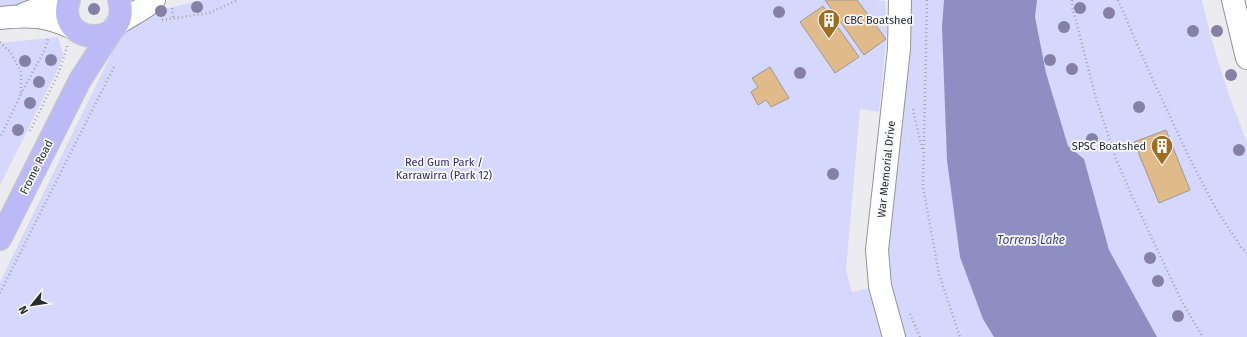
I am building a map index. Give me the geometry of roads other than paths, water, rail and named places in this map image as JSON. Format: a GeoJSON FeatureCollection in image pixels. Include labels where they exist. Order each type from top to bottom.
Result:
{"type":"FeatureCollection","features":[{"type":"Feature","properties":{"kind":"main road","name":"Frome Road"},"geometry":{"type":"LineString","coordinates":[[70,0],[68,15],[72,35],[79,44],[77,73],[72,95]]}},
{"type":"Feature","properties":{"kind":"main road"},"geometry":{"type":"LineString","coordinates":[[72,35],[85,35],[93,37],[102,35],[115,27],[121,11],[119,0]]}},
{"type":"Feature","properties":{"kind":"main road","name":"Frome Road"},"geometry":{"type":"LineString","coordinates":[[0,239],[72,95],[86,70],[115,27]]}},
{"type":"Feature","properties":{"kind":"street"},"geometry":{"type":"LineString","coordinates":[[8,17],[61,0]]}},
{"type":"Feature","properties":{"kind":"street"},"geometry":{"type":"LineString","coordinates":[[115,27],[130,15],[154,0]]}},
{"type":"Feature","properties":{"kind":"street","name":"War Memorial Drive"},"geometry":{"type":"LineString","coordinates":[[894,337],[880,286],[876,250],[898,49],[900,0]]}},
{"type":"Feature","properties":{"kind":"street"},"geometry":{"type":"LineString","coordinates":[[1233,0],[1247,58]]}},
{"type":"Feature","properties":{"kind":"street"},"geometry":{"type":"LineString","coordinates":[[8,17],[42,17],[58,21],[72,35]]}},
{"type":"Feature","properties":{"kind":"water","name":"Torrens Lake"},"geometry":{"type":"Polygon","coordinates":[[[944,0],[1037,0],[1035,17],[1046,73],[1068,146],[1084,159],[1109,250],[1157,337],[994,337],[983,319],[960,257],[947,160],[942,27],[944,0]]]}},
{"type":"Feature","properties":{"kind":"place","name":"CBC Boatshed"},"geometry":{"type":"Point","coordinates":[829,40]}},
{"type":"Feature","properties":{"kind":"place","name":"SPSC Boatshed"},"geometry":{"type":"Point","coordinates":[1162,166]}},
{"type":"Feature","properties":{"kind":"park label","name":"Red Gum Park / Karrawirra (Park 12)"},"geometry":{"type":"Point","coordinates":[444,168]}}]}
